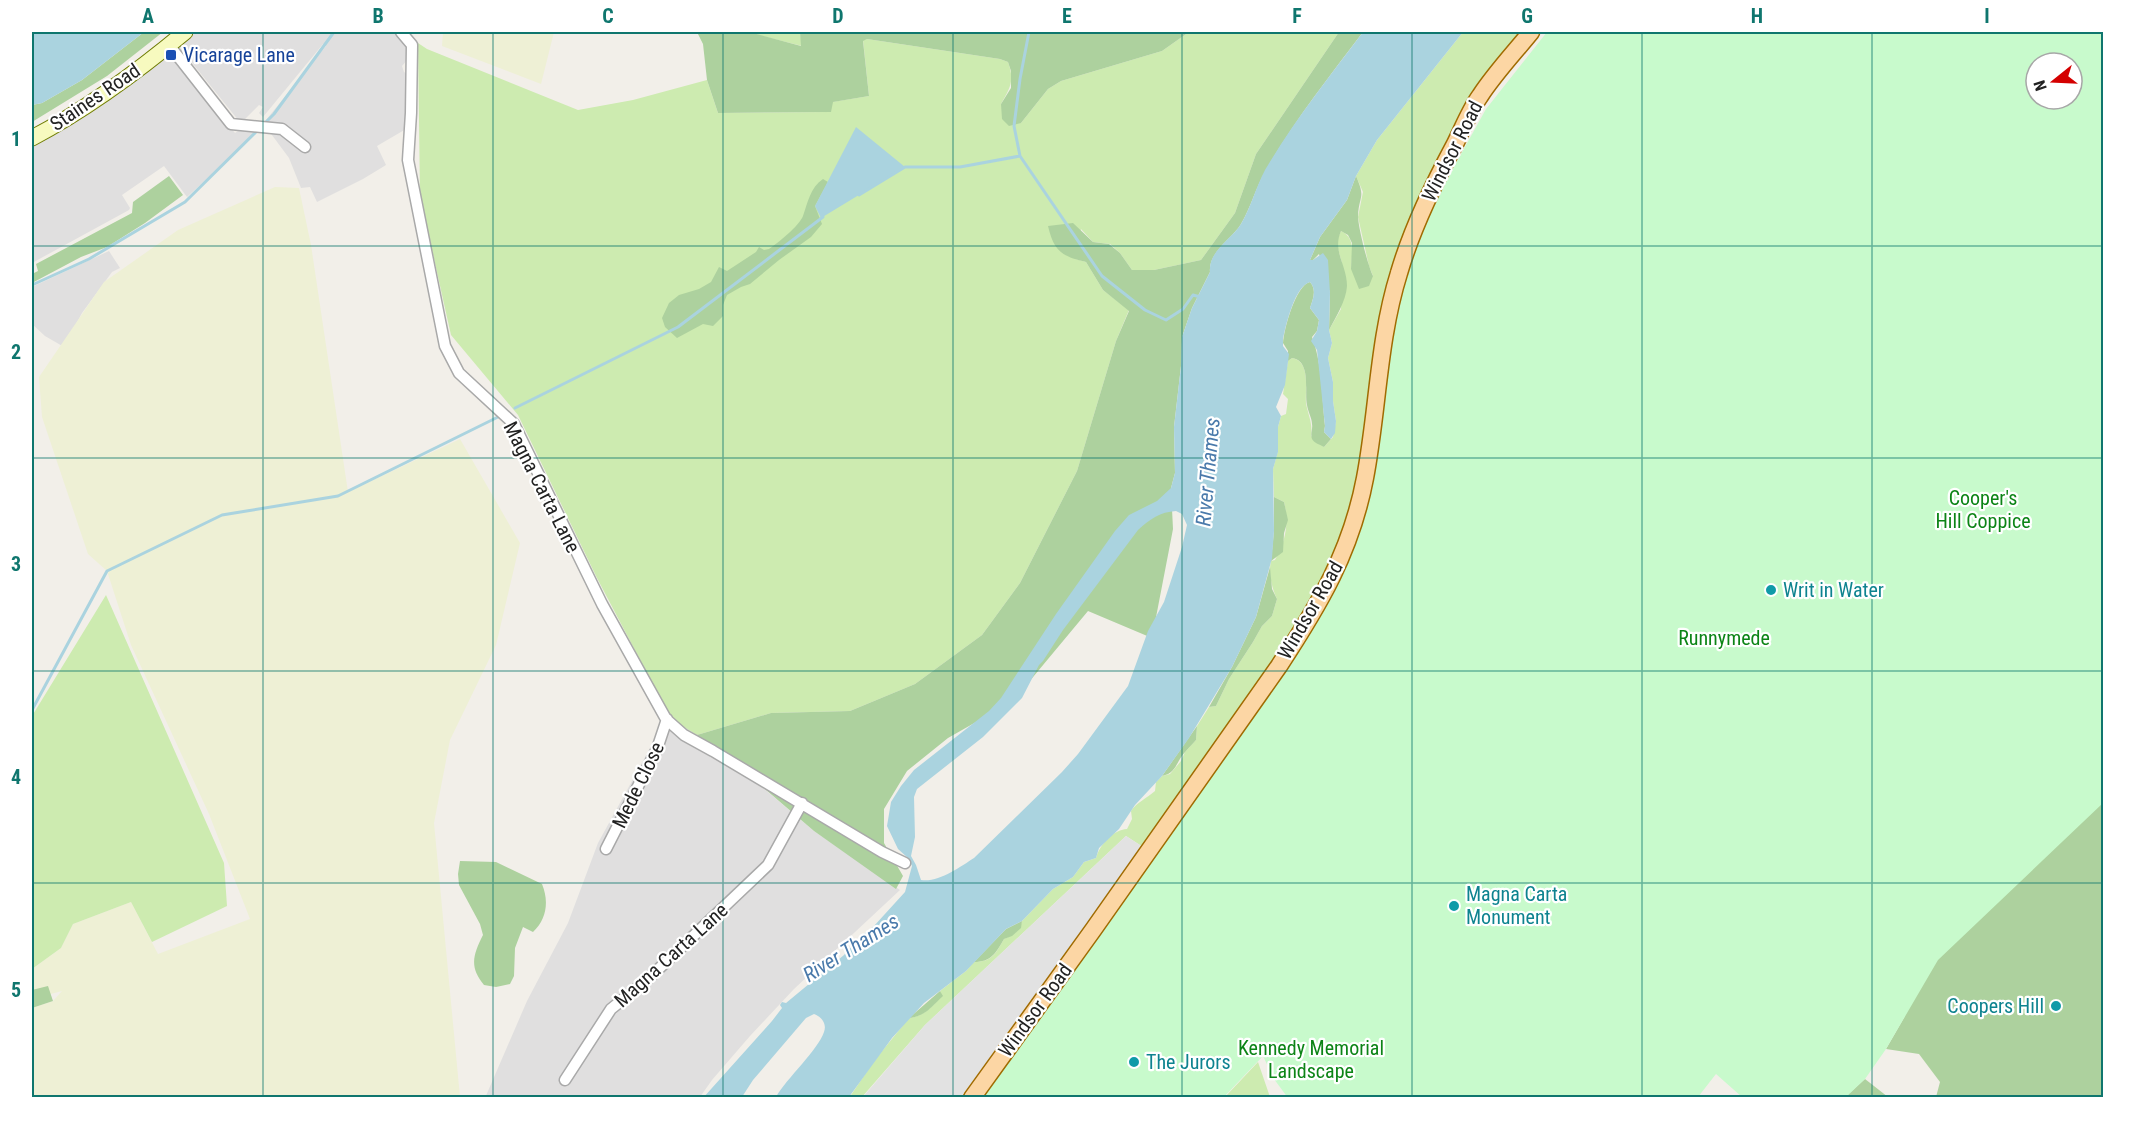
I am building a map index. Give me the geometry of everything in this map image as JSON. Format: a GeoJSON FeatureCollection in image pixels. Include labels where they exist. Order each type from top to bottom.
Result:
{"type":"FeatureCollection","features":[{"type":"Feature","properties":{"kind":"main road","name":"Staines Road"},"geometry":{"type":"LineString","coordinates":[[32,138],[79,112],[185,32]]}},
{"type":"Feature","properties":{"kind":"main road","name":"Windsor Road"},"geometry":{"type":"LineString","coordinates":[[972,1098],[1164,830],[1279,666],[1318,605],[1348,539],[1359,502],[1368,459],[1385,330],[1398,273],[1412,234],[1432,187],[1479,96],[1530,32]]}},
{"type":"Feature","properties":{"kind":"street","name":"Magna Carta Lane"},"geometry":{"type":"LineString","coordinates":[[400,32],[412,45],[408,160],[445,346],[459,373],[514,423],[602,604],[667,719],[684,735],[882,852],[905,863]]}},
{"type":"Feature","properties":{"kind":"street"},"geometry":{"type":"LineString","coordinates":[[169,45],[231,124],[282,129],[305,147]]}},
{"type":"Feature","properties":{"kind":"street","name":"Mede Close"},"geometry":{"type":"LineString","coordinates":[[606,849],[657,749],[667,719]]}},
{"type":"Feature","properties":{"kind":"street","name":"Magna Carta Lane"},"geometry":{"type":"LineString","coordinates":[[565,1080],[611,1009],[646,980],[768,866],[802,803]]}},
{"type":"Feature","properties":{"kind":"shaded area"},"geometry":{"type":"Polygon","coordinates":[[[189,32],[397,32],[407,44],[410,57],[402,66],[404,72],[410,76],[406,129],[377,146],[386,165],[317,202],[310,187],[301,188],[289,158],[266,127],[270,123],[266,120],[326,46],[323,44],[263,117],[259,113],[263,107],[259,105],[243,121],[239,121],[176,43],[189,32]]]}},
{"type":"Feature","properties":{"kind":"shaded area"},"geometry":{"type":"Polygon","coordinates":[[[172,50],[235,133],[251,122],[262,123],[239,149],[187,197],[164,166],[122,195],[129,210],[32,263],[32,144],[172,50]]]}},
{"type":"Feature","properties":{"kind":"shaded area"},"geometry":{"type":"Polygon","coordinates":[[[109,251],[120,268],[112,272],[82,313],[64,347],[45,336],[32,324],[32,287],[109,251]]]}},
{"type":"Feature","properties":{"kind":"shaded area"},"geometry":{"type":"Polygon","coordinates":[[[673,712],[814,831],[900,890],[794,989],[750,1036],[700,1097],[485,1098],[527,1001],[568,923],[598,843],[666,719],[673,712]]]}},
{"type":"Feature","properties":{"kind":"shaded area"},"geometry":{"type":"Polygon","coordinates":[[[1126,836],[1143,847],[961,1097],[862,1098],[925,1025],[1126,836]]]}},
{"type":"Feature","properties":{"kind":"green space"},"geometry":{"type":"Polygon","coordinates":[[[144,32],[163,32],[107,76],[32,122],[32,105],[42,103],[82,80],[144,32]]]}},
{"type":"Feature","properties":{"kind":"green space"},"geometry":{"type":"Polygon","coordinates":[[[443,32],[554,32],[541,84],[442,46],[443,32]]]}},
{"type":"Feature","properties":{"kind":"green space"},"geometry":{"type":"Polygon","coordinates":[[[697,32],[749,32],[801,46],[800,32],[1189,32],[1162,51],[1061,81],[1048,89],[1021,123],[1009,126],[1002,119],[1001,104],[1011,88],[1011,71],[1008,62],[867,39],[863,41],[869,96],[833,102],[831,112],[718,113],[707,80],[703,44],[697,32]]]}},
{"type":"Feature","properties":{"kind":"green space"},"geometry":{"type":"Polygon","coordinates":[[[800,32],[802,46],[750,33],[800,32]]]}},
{"type":"Feature","properties":{"kind":"green space"},"geometry":{"type":"Polygon","coordinates":[[[1189,32],[1339,32],[1256,154],[1235,213],[1201,260],[1154,270],[1132,270],[1120,253],[1110,244],[1093,242],[1081,229],[1076,259],[1086,262],[1103,290],[1129,310],[1116,341],[1077,471],[1020,583],[982,635],[915,684],[850,711],[771,713],[697,735],[671,719],[597,578],[518,415],[451,335],[420,196],[418,43],[427,49],[578,110],[633,100],[707,80],[718,113],[830,112],[832,102],[869,96],[863,40],[867,39],[1008,62],[1011,74],[1010,84],[1001,104],[1021,123],[1048,89],[1061,81],[1162,51],[1189,32]]]}},
{"type":"Feature","properties":{"kind":"green space"},"geometry":{"type":"Polygon","coordinates":[[[1339,32],[1363,32],[1288,134],[1262,177],[1241,224],[1213,258],[1210,272],[1192,308],[1182,337],[1174,427],[1175,473],[1171,488],[1173,529],[1152,638],[1088,611],[1013,701],[948,738],[907,771],[884,809],[884,843],[903,876],[896,889],[814,831],[697,735],[771,713],[850,711],[915,684],[982,635],[1020,583],[1077,471],[1116,341],[1129,311],[1103,290],[1086,262],[1065,255],[1056,247],[1048,226],[1073,223],[1093,242],[1109,244],[1120,253],[1132,270],[1154,270],[1201,260],[1235,213],[1256,154],[1339,32]]]}},
{"type":"Feature","properties":{"kind":"green space"},"geometry":{"type":"Polygon","coordinates":[[[1463,32],[1522,32],[1447,139],[1410,219],[1378,326],[1360,461],[1352,503],[1333,561],[1297,630],[1143,847],[1126,836],[925,1025],[862,1097],[849,1098],[874,1061],[909,1018],[928,1010],[942,996],[940,991],[974,962],[980,962],[993,956],[1004,939],[1018,930],[1022,921],[1053,889],[1073,877],[1084,862],[1096,858],[1104,843],[1112,835],[1127,829],[1132,819],[1133,808],[1155,791],[1156,782],[1162,776],[1170,774],[1196,740],[1197,726],[1209,707],[1216,706],[1229,679],[1262,626],[1272,616],[1277,599],[1271,580],[1270,566],[1282,546],[1286,532],[1284,502],[1274,497],[1273,469],[1278,451],[1278,427],[1281,416],[1286,414],[1288,399],[1283,394],[1288,361],[1292,358],[1298,360],[1305,370],[1306,403],[1311,423],[1311,436],[1324,447],[1333,437],[1336,421],[1333,382],[1328,358],[1332,343],[1329,330],[1341,309],[1342,263],[1336,242],[1341,231],[1351,242],[1351,269],[1373,276],[1358,217],[1363,192],[1356,176],[1377,140],[1463,32]]]}},
{"type":"Feature","properties":{"kind":"green space","name":"Runnymede"},"geometry":{"type":"Polygon","coordinates":[[[1547,32],[2103,32],[2103,803],[1938,960],[1886,1049],[1865,1079],[1845,1098],[1742,1097],[1716,1074],[1698,1097],[1288,1098],[1274,1079],[1263,1056],[1224,1097],[978,1098],[1328,603],[1353,547],[1372,491],[1395,320],[1412,258],[1431,208],[1486,109],[1547,32]]]}},
{"type":"Feature","properties":{"kind":"green space","name":"Cooper's Hill Coppice"},"geometry":{"type":"Polygon","coordinates":[[[2103,32],[2103,1097],[1936,1097],[1940,1082],[1919,1054],[1886,1049],[1905,1016],[2034,111],[2084,111],[2084,51],[2103,32]]]}},
{"type":"Feature","properties":{"kind":"green space"},"geometry":{"type":"Polygon","coordinates":[[[169,176],[183,195],[107,247],[81,257],[32,283],[32,274],[38,271],[36,264],[132,213],[133,202],[169,176]]]}},
{"type":"Feature","properties":{"kind":"green space"},"geometry":{"type":"Polygon","coordinates":[[[1356,176],[1361,193],[1358,216],[1360,229],[1373,276],[1369,286],[1359,289],[1351,269],[1352,243],[1348,235],[1341,231],[1338,245],[1347,286],[1343,303],[1329,330],[1330,293],[1319,254],[1310,260],[1320,237],[1347,200],[1356,176]]]}},
{"type":"Feature","properties":{"kind":"green space"},"geometry":{"type":"Polygon","coordinates":[[[823,179],[828,182],[815,206],[822,224],[811,237],[750,284],[727,295],[723,305],[723,316],[713,326],[703,324],[677,338],[665,327],[662,318],[669,303],[679,295],[699,289],[711,282],[719,267],[727,271],[756,252],[759,247],[764,250],[769,249],[788,234],[801,220],[812,191],[823,179]]]}},
{"type":"Feature","properties":{"kind":"green space"},"geometry":{"type":"Polygon","coordinates":[[[275,187],[299,188],[311,245],[348,492],[460,439],[520,543],[496,645],[450,740],[434,823],[460,1097],[32,1097],[32,1008],[53,1001],[62,991],[32,999],[32,969],[61,948],[73,924],[131,902],[158,954],[250,919],[209,814],[131,645],[107,571],[88,554],[42,417],[39,377],[104,282],[178,230],[275,187]]]}},
{"type":"Feature","properties":{"kind":"green space"},"geometry":{"type":"Polygon","coordinates":[[[1310,282],[1314,291],[1310,308],[1319,320],[1317,331],[1312,337],[1320,369],[1324,432],[1331,439],[1324,447],[1314,442],[1311,437],[1312,422],[1306,399],[1305,371],[1298,360],[1292,358],[1288,361],[1288,351],[1283,343],[1288,318],[1296,299],[1300,291],[1310,282]]]}},
{"type":"Feature","properties":{"kind":"green space"},"geometry":{"type":"Polygon","coordinates":[[[1274,497],[1284,502],[1288,520],[1284,533],[1283,552],[1271,561],[1274,531],[1274,497]]]}},
{"type":"Feature","properties":{"kind":"green space"},"geometry":{"type":"Polygon","coordinates":[[[1270,567],[1272,589],[1277,599],[1272,616],[1262,626],[1229,679],[1216,706],[1209,707],[1232,667],[1256,617],[1270,567]]]}},
{"type":"Feature","properties":{"kind":"green space"},"geometry":{"type":"Polygon","coordinates":[[[106,595],[224,863],[227,906],[152,942],[131,902],[73,924],[61,948],[32,969],[32,716],[106,595]]]}},
{"type":"Feature","properties":{"kind":"green space"},"geometry":{"type":"Polygon","coordinates":[[[1197,726],[1196,740],[1174,769],[1162,776],[1197,726]]]}},
{"type":"Feature","properties":{"kind":"green space"},"geometry":{"type":"Polygon","coordinates":[[[460,861],[496,862],[542,884],[546,897],[544,916],[533,932],[523,927],[515,948],[514,976],[510,984],[496,987],[484,985],[476,972],[475,955],[483,935],[480,924],[459,885],[460,861]]]}},
{"type":"Feature","properties":{"kind":"green space"},"geometry":{"type":"Polygon","coordinates":[[[1022,921],[1021,928],[1012,936],[1004,939],[992,956],[980,962],[974,962],[1006,929],[1022,921]]]}},
{"type":"Feature","properties":{"kind":"green space"},"geometry":{"type":"Polygon","coordinates":[[[48,986],[53,1001],[32,1008],[32,990],[48,986]]]}},
{"type":"Feature","properties":{"kind":"green space"},"geometry":{"type":"Polygon","coordinates":[[[940,991],[943,996],[931,1007],[920,1015],[909,1018],[940,991]]]}},
{"type":"Feature","properties":{"kind":"green space"},"geometry":{"type":"Polygon","coordinates":[[[1258,1062],[1270,1097],[1225,1097],[1258,1062]]]}},
{"type":"Feature","properties":{"kind":"green space"},"geometry":{"type":"Polygon","coordinates":[[[1865,1079],[1888,1097],[1845,1097],[1865,1079]]]}},
{"type":"Feature","properties":{"kind":"water"},"geometry":{"type":"Polygon","coordinates":[[[32,32],[144,32],[82,80],[42,103],[32,105],[32,32]]]}},
{"type":"Feature","properties":{"kind":"water","name":"River Thames"},"geometry":{"type":"Polygon","coordinates":[[[1363,32],[1463,32],[1377,140],[1356,176],[1347,200],[1320,237],[1310,260],[1323,253],[1328,260],[1329,330],[1332,343],[1328,358],[1333,382],[1336,421],[1335,433],[1331,439],[1324,432],[1317,350],[1311,341],[1317,331],[1319,320],[1310,308],[1314,291],[1310,282],[1300,290],[1292,306],[1283,339],[1283,346],[1289,354],[1285,385],[1276,407],[1281,416],[1278,427],[1278,452],[1273,469],[1272,558],[1256,617],[1232,667],[1189,738],[1162,776],[1135,805],[1119,829],[1099,848],[1096,858],[1084,862],[1073,877],[1053,889],[1022,921],[1006,929],[966,971],[924,1003],[892,1038],[849,1097],[776,1097],[821,1039],[825,1026],[823,1021],[814,1014],[806,1018],[753,1080],[742,1097],[703,1098],[772,1021],[782,1008],[780,1005],[782,1002],[786,1003],[844,955],[905,892],[912,866],[908,858],[898,849],[887,826],[891,802],[901,786],[914,770],[989,711],[1001,698],[1056,614],[1115,531],[1129,515],[1157,501],[1171,488],[1175,473],[1174,427],[1182,337],[1192,308],[1210,272],[1210,265],[1216,252],[1241,224],[1265,170],[1276,152],[1363,32]],[[1176,511],[1160,515],[1138,530],[1063,630],[1039,665],[1022,698],[983,737],[917,789],[914,797],[915,837],[911,856],[921,880],[942,877],[974,858],[1062,772],[1128,686],[1148,631],[1164,602],[1182,547],[1187,525],[1182,514],[1176,511]]]}},
{"type":"Feature","properties":{"kind":"water"},"geometry":{"type":"Polygon","coordinates":[[[856,127],[905,167],[821,218],[815,206],[856,127]]]}},
{"type":"Feature","properties":{"kind":"waterway"},"geometry":{"type":"LineString","coordinates":[[265,123],[334,32]]}},
{"type":"Feature","properties":{"kind":"waterway"},"geometry":{"type":"LineString","coordinates":[[1020,156],[1014,126],[1029,32]]}},
{"type":"Feature","properties":{"kind":"waterway"},"geometry":{"type":"LineString","coordinates":[[32,285],[89,259],[185,202],[258,130]]}},
{"type":"Feature","properties":{"kind":"waterway"},"geometry":{"type":"LineString","coordinates":[[859,195],[905,167],[960,167],[1020,156],[1102,276],[1145,310],[1166,320],[1183,309],[1193,295],[1200,297]]}},
{"type":"Feature","properties":{"kind":"waterway"},"geometry":{"type":"LineString","coordinates":[[515,408],[678,327],[823,217]]}},
{"type":"Feature","properties":{"kind":"waterway"},"geometry":{"type":"LineString","coordinates":[[32,710],[107,571],[222,515],[338,496],[498,417]]}},
{"type":"Feature","properties":{"kind":"place","name":"Vicarage Lane"},"geometry":{"type":"Point","coordinates":[171,55]}},
{"type":"Feature","properties":{"kind":"place","name":"Writ in Water"},"geometry":{"type":"Point","coordinates":[1771,590]}},
{"type":"Feature","properties":{"kind":"place","name":"Magna Carta Monument"},"geometry":{"type":"Point","coordinates":[1454,906]}},
{"type":"Feature","properties":{"kind":"place","name":"Coopers Hill"},"geometry":{"type":"Point","coordinates":[2056,1006]}},
{"type":"Feature","properties":{"kind":"place","name":"The Jurors"},"geometry":{"type":"Point","coordinates":[1134,1062]}},
{"type":"Feature","properties":{"kind":"park label","name":"Kennedy Memorial Landscape"},"geometry":{"type":"Point","coordinates":[1311,1060]}}]}
